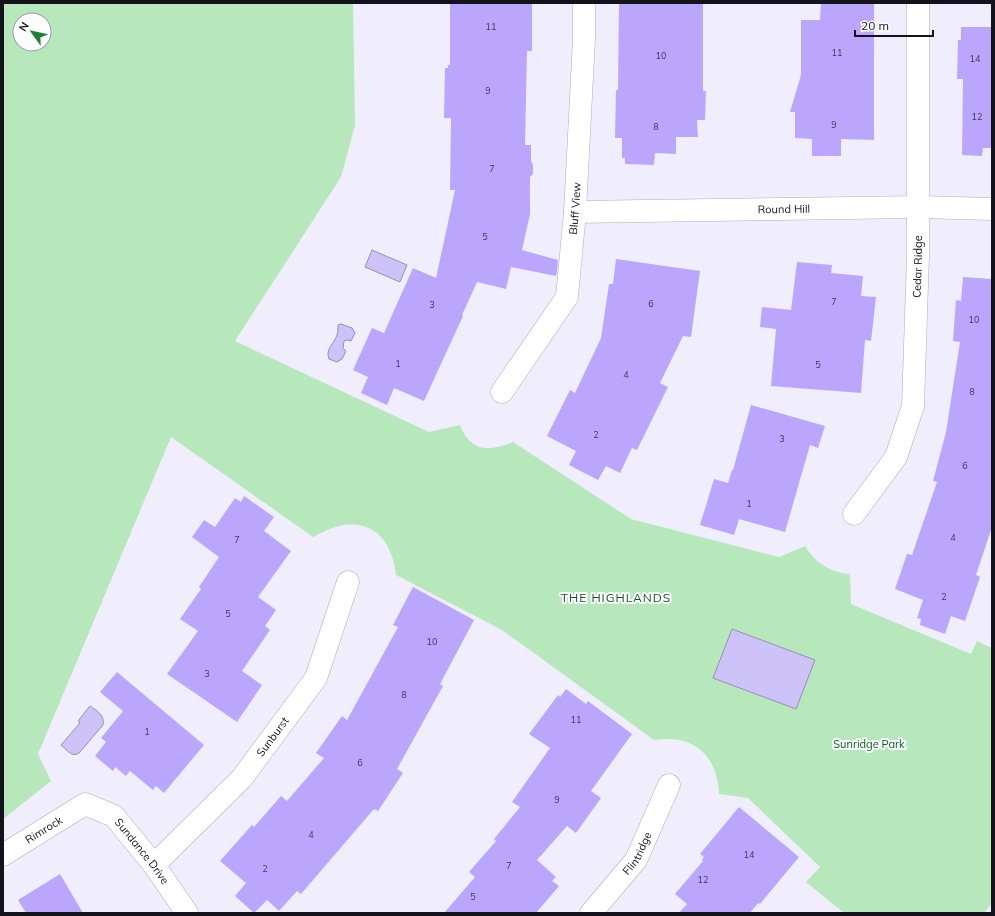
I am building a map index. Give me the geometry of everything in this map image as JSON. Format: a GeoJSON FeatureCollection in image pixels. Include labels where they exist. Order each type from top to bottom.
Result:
{"type":"FeatureCollection","features":[{"type":"Feature","properties":{"kind":"street","name":"Bluff View"},"geometry":{"type":"LineString","coordinates":[[502,392],[567,297],[575,212],[584,39],[584,3]]}},
{"type":"Feature","properties":{"kind":"street","name":"Cedar Ridge"},"geometry":{"type":"LineString","coordinates":[[854,514],[896,457],[913,406],[919,207],[918,3]]}},
{"type":"Feature","properties":{"kind":"street","name":"Round Hill"},"geometry":{"type":"LineString","coordinates":[[575,212],[919,207],[992,208]]}},
{"type":"Feature","properties":{"kind":"street","name":"Sunburst"},"geometry":{"type":"LineString","coordinates":[[154,865],[242,778],[316,678],[348,582]]}},
{"type":"Feature","properties":{"kind":"street","name":"Flintridge"},"geometry":{"type":"LineString","coordinates":[[591,913],[636,860],[669,785]]}},
{"type":"Feature","properties":{"kind":"street","name":"Sundance Drive"},"geometry":{"type":"LineString","coordinates":[[85,804],[114,816],[154,865],[187,913]]}},
{"type":"Feature","properties":{"kind":"street","name":"Rimrock"},"geometry":{"type":"LineString","coordinates":[[3,855],[85,804]]}},
{"type":"Feature","properties":{"kind":"green space","name":"Sunridge Park"},"geometry":{"type":"Polygon","coordinates":[[[3,3],[353,3],[355,125],[341,177],[235,341],[429,432],[460,425],[464,434],[469,440],[475,445],[481,447],[496,447],[513,442],[631,519],[779,557],[805,546],[809,552],[824,566],[836,572],[850,574],[851,604],[971,654],[977,641],[992,648],[992,903],[984,913],[844,913],[806,882],[820,867],[748,798],[719,794],[713,768],[708,758],[700,750],[691,744],[680,740],[654,740],[502,630],[396,575],[391,553],[386,543],[372,530],[351,524],[329,529],[313,537],[171,437],[38,754],[51,781],[3,819],[3,3]]]}},
{"type":"Feature","properties":{"kind":"shaded area"},"geometry":{"type":"Polygon","coordinates":[[[372,250],[407,265],[400,282],[365,267],[372,250]]]}},
{"type":"Feature","properties":{"kind":"shaded area"},"geometry":{"type":"Polygon","coordinates":[[[341,324],[352,328],[355,333],[351,341],[344,341],[343,348],[346,351],[342,359],[337,362],[329,359],[328,352],[336,338],[338,325],[341,324]]]}},
{"type":"Feature","properties":{"kind":"shaded area"},"geometry":{"type":"Polygon","coordinates":[[[732,629],[815,660],[796,709],[713,678],[732,629]]]}},
{"type":"Feature","properties":{"kind":"shaded area"},"geometry":{"type":"Polygon","coordinates":[[[90,706],[102,716],[103,725],[79,753],[74,755],[61,745],[80,723],[78,721],[90,706]]]}},
{"type":"Feature","properties":{"kind":"building"},"geometry":{"type":"Polygon","coordinates":[[[450,3],[532,4],[532,51],[527,51],[525,145],[531,145],[533,174],[530,177],[530,214],[522,250],[558,260],[557,272],[556,276],[511,267],[506,289],[477,282],[424,401],[394,388],[387,405],[361,393],[368,377],[353,370],[372,328],[384,333],[413,268],[436,278],[455,190],[450,190],[451,118],[444,118],[445,68],[448,68],[448,65],[450,65],[450,3]]]}},
{"type":"Feature","properties":{"kind":"building"},"geometry":{"type":"Polygon","coordinates":[[[619,3],[703,3],[703,91],[706,91],[705,120],[697,120],[698,137],[676,137],[676,154],[655,153],[654,165],[625,164],[625,158],[622,158],[622,138],[615,138],[616,90],[618,90],[619,3]]]}},
{"type":"Feature","properties":{"kind":"building"},"geometry":{"type":"Polygon","coordinates":[[[821,3],[874,3],[874,140],[841,139],[841,156],[812,156],[812,139],[795,138],[795,112],[790,112],[801,75],[801,20],[820,20],[821,3]]]}},
{"type":"Feature","properties":{"kind":"building"},"geometry":{"type":"Polygon","coordinates":[[[961,27],[992,27],[992,148],[983,148],[982,156],[962,155],[963,79],[957,79],[958,40],[961,40],[961,27]]]}},
{"type":"Feature","properties":{"kind":"building"},"geometry":{"type":"Polygon","coordinates":[[[616,259],[700,271],[691,337],[683,336],[660,383],[668,387],[637,450],[632,448],[620,473],[606,466],[598,480],[569,465],[576,451],[547,436],[570,390],[575,393],[601,338],[609,284],[613,284],[616,259]]]}},
{"type":"Feature","properties":{"kind":"building"},"geometry":{"type":"Polygon","coordinates":[[[797,262],[832,265],[831,273],[863,276],[861,296],[876,297],[871,341],[865,340],[861,393],[771,386],[776,329],[760,327],[762,307],[791,310],[797,262]]]}},
{"type":"Feature","properties":{"kind":"building"},"geometry":{"type":"Polygon","coordinates":[[[963,277],[992,279],[992,527],[976,575],[980,577],[965,621],[951,616],[945,634],[920,625],[921,619],[917,618],[923,600],[895,589],[907,554],[912,555],[937,482],[933,481],[946,432],[960,342],[953,341],[956,300],[961,301],[963,277]]]}},
{"type":"Feature","properties":{"kind":"building"},"geometry":{"type":"Polygon","coordinates":[[[751,405],[825,426],[818,448],[810,445],[785,532],[739,519],[734,535],[700,525],[714,479],[728,483],[751,405]]]}},
{"type":"Feature","properties":{"kind":"building"},"geometry":{"type":"Polygon","coordinates":[[[244,496],[274,517],[264,531],[291,551],[258,597],[276,610],[265,626],[270,630],[242,671],[262,685],[237,722],[167,674],[198,631],[180,619],[201,589],[199,587],[219,557],[192,537],[204,520],[215,527],[235,498],[241,502],[244,496]]]}},
{"type":"Feature","properties":{"kind":"building"},"geometry":{"type":"Polygon","coordinates":[[[413,587],[474,620],[440,684],[443,686],[397,769],[403,773],[378,811],[374,809],[301,894],[297,891],[279,911],[267,900],[254,913],[235,896],[246,883],[220,861],[252,825],[254,827],[281,796],[287,801],[324,758],[316,753],[342,716],[347,720],[398,627],[393,625],[413,587]]]}},
{"type":"Feature","properties":{"kind":"building"},"geometry":{"type":"Polygon","coordinates":[[[117,672],[204,745],[164,793],[156,786],[153,790],[130,771],[126,776],[115,767],[113,771],[95,756],[106,742],[101,738],[123,711],[100,692],[117,672]]]}},
{"type":"Feature","properties":{"kind":"building"},"geometry":{"type":"Polygon","coordinates":[[[566,689],[586,704],[588,701],[632,734],[591,791],[601,798],[576,833],[567,826],[537,860],[556,877],[552,881],[559,886],[536,913],[444,913],[475,877],[469,872],[496,841],[494,839],[520,807],[512,802],[550,748],[529,734],[558,695],[560,697],[566,689]]]}},
{"type":"Feature","properties":{"kind":"building"},"geometry":{"type":"Polygon","coordinates":[[[739,807],[799,857],[760,904],[758,903],[750,913],[679,913],[687,904],[675,894],[703,861],[702,860],[704,857],[700,854],[739,807]]]}},
{"type":"Feature","properties":{"kind":"building"},"geometry":{"type":"Polygon","coordinates":[[[60,874],[83,913],[26,913],[18,900],[60,874]]]}},
{"type":"Feature","properties":{"kind":"district","name":"THE HIGHLANDS"},"geometry":{"type":"Point","coordinates":[616,598]}}]}
